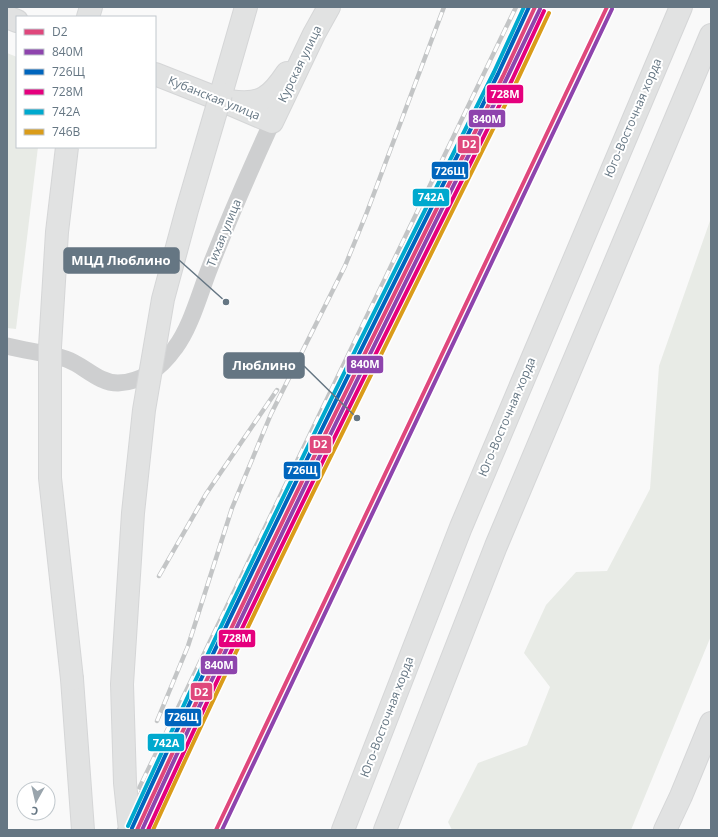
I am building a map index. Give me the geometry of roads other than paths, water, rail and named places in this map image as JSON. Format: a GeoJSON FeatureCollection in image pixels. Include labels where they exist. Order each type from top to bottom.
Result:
{"type":"FeatureCollection","features":[{"type":"Feature","properties":{"kind":"main road"},"geometry":{"type":"LineString","coordinates":[[130,830],[125,783],[122,684],[133,513],[144,410],[163,299],[187,210],[246,7]]}},
{"type":"Feature","properties":{"kind":"main road","name":"Курская улица"},"geometry":{"type":"LineString","coordinates":[[272,122],[314,34],[329,7]]}},
{"type":"Feature","properties":{"kind":"main road","name":"Юго-Восточная хорда"},"geometry":{"type":"LineString","coordinates":[[343,830],[461,527],[680,7]]}},
{"type":"Feature","properties":{"kind":"main road"},"geometry":{"type":"LineString","coordinates":[[216,98],[237,102],[251,102],[260,101],[271,94],[314,34]]}},
{"type":"Feature","properties":{"kind":"main road"},"geometry":{"type":"LineString","coordinates":[[385,830],[496,546],[711,35]]}},
{"type":"Feature","properties":{"kind":"main road","name":"Кубанская улица"},"geometry":{"type":"LineString","coordinates":[[156,74],[272,122]]}},
{"type":"Feature","properties":{"kind":"main road"},"geometry":{"type":"LineString","coordinates":[[67,148],[57,232],[50,347],[50,478],[72,679],[83,830]]}},
{"type":"Feature","properties":{"kind":"main road"},"geometry":{"type":"LineString","coordinates":[[665,830],[681,796],[711,723]]}},
{"type":"Feature","properties":{"kind":"street","name":"Тихая улица"},"geometry":{"type":"LineString","coordinates":[[7,346],[68,359],[102,380],[116,383],[133,381],[147,376],[176,348],[186,330],[210,266],[247,176],[272,122]]}},
{"type":"Feature","properties":{"kind":"railway"},"geometry":{"type":"LineString","coordinates":[[157,721],[188,646],[232,508],[271,414],[345,266],[367,212],[444,7]]}},
{"type":"Feature","properties":{"kind":"railway"},"geometry":{"type":"LineString","coordinates":[[119,830],[516,7]]}},
{"type":"Feature","properties":{"kind":"railway"},"geometry":{"type":"LineString","coordinates":[[159,576],[206,494],[277,390]]}},
{"type":"Feature","properties":{"kind":"place","name":"МЦД Люблино"},"geometry":{"type":"Point","coordinates":[226,302]}},
{"type":"Feature","properties":{"kind":"place","name":"Люблино"},"geometry":{"type":"Point","coordinates":[357,418]}}]}
